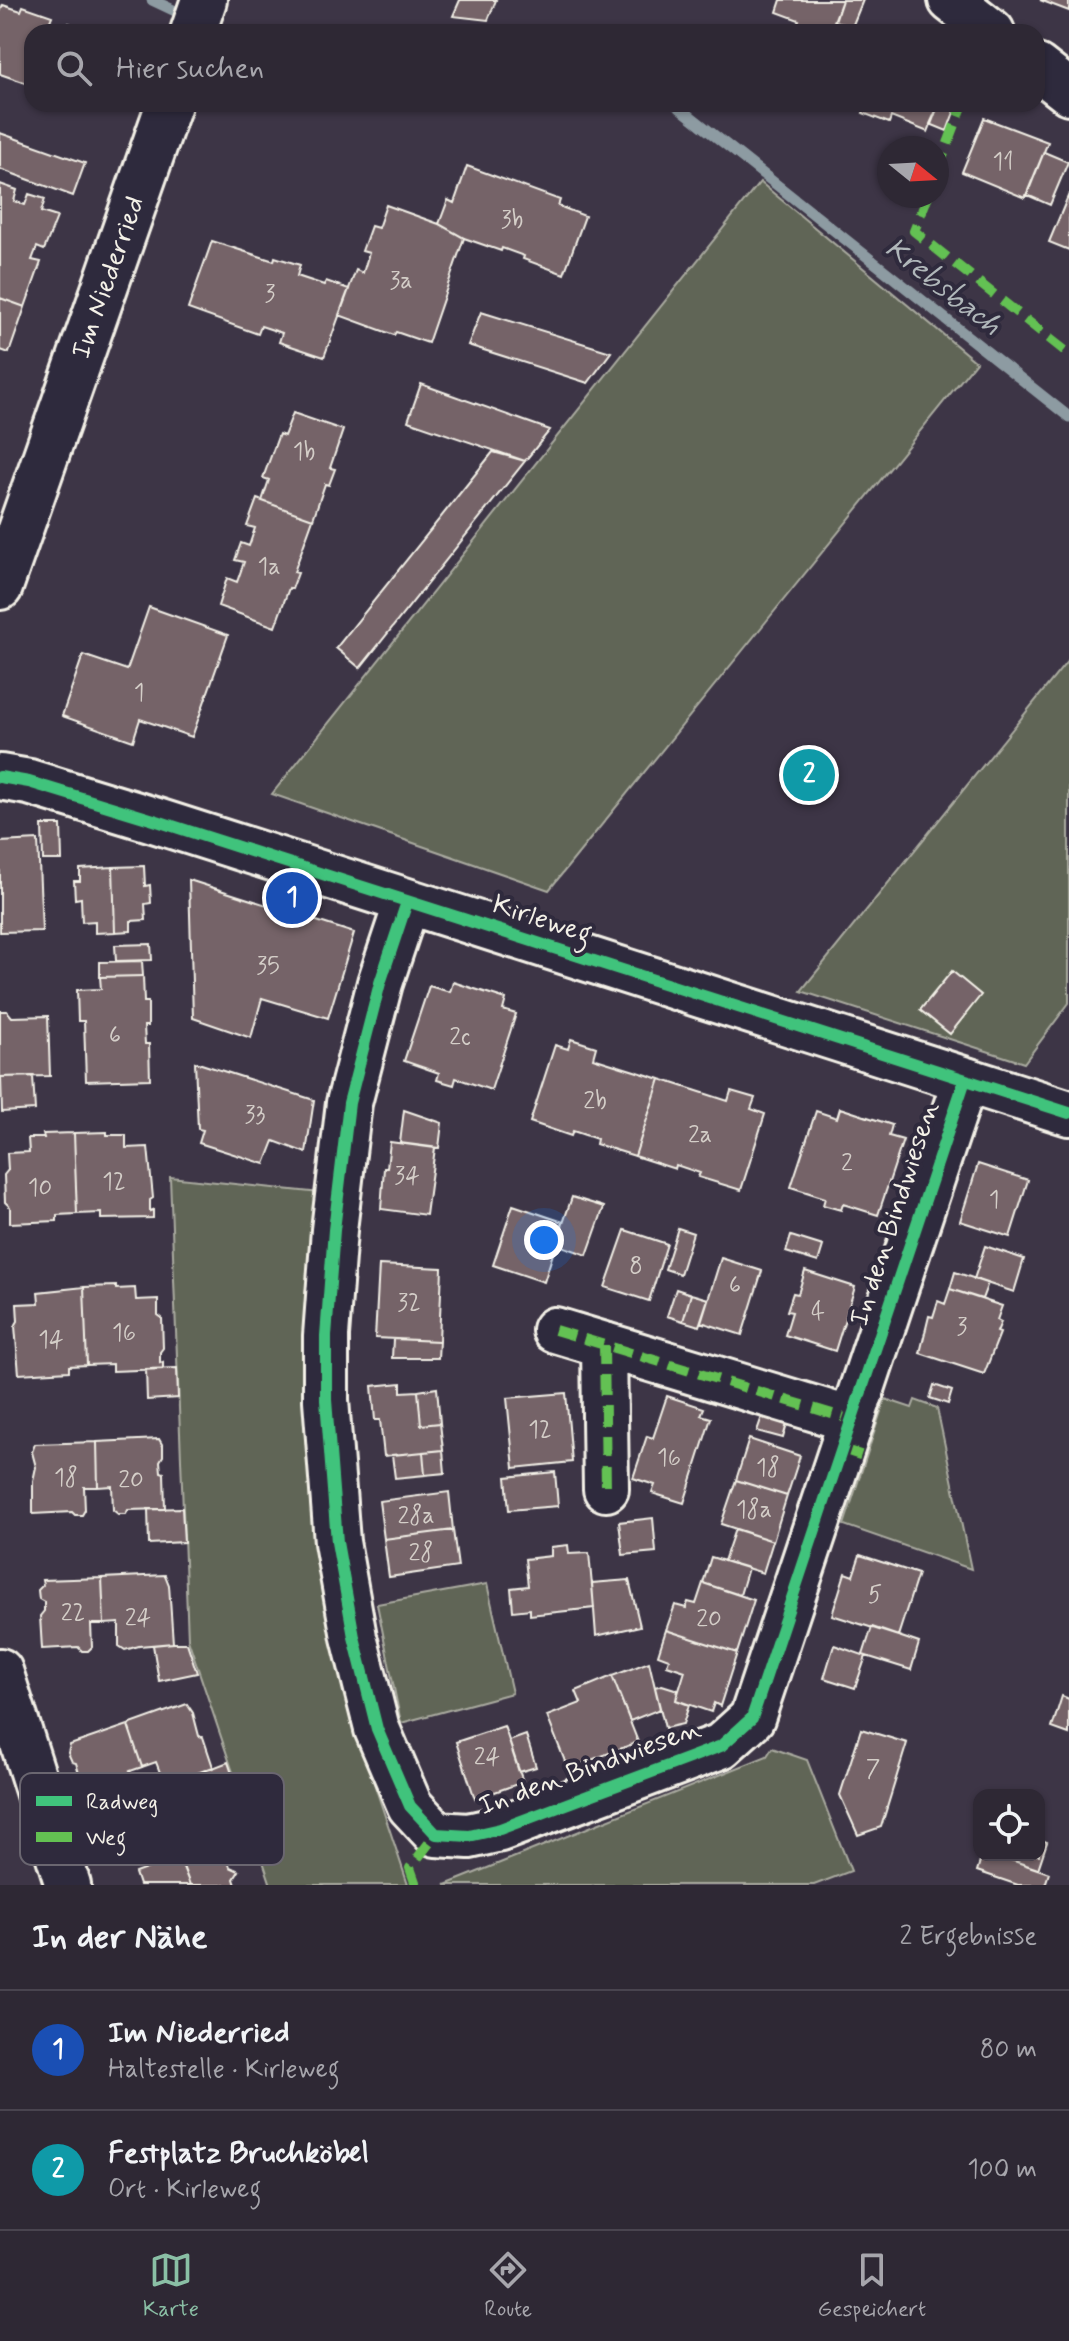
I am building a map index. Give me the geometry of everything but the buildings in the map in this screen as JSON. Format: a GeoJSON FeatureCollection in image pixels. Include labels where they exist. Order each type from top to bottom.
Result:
{"type":"FeatureCollection","features":[{"type":"Feature","properties":{"kind":"street"},"geometry":{"type":"LineString","coordinates":[[196,24],[204,0]]}},
{"type":"Feature","properties":{"kind":"street"},"geometry":{"type":"LineString","coordinates":[[951,0],[982,24]]}},
{"type":"Feature","properties":{"kind":"street"},"geometry":{"type":"LineString","coordinates":[[1045,73],[1069,92]]}},
{"type":"Feature","properties":{"kind":"street","name":"Im Niederried"},"geometry":{"type":"LineString","coordinates":[[0,587],[166,112]]}},
{"type":"Feature","properties":{"kind":"street","name":"Kirleweg"},"geometry":{"type":"LineString","coordinates":[[0,777],[29,782],[157,821],[1069,1113]]}},
{"type":"Feature","properties":{"kind":"street","name":"In den Bindwiesen"},"geometry":{"type":"LineString","coordinates":[[407,902],[380,983],[349,1103],[328,1306],[326,1400],[337,1542],[354,1637],[377,1729],[410,1806],[436,1834],[469,1836],[500,1829],[721,1746],[752,1718],[965,1080]]}},
{"type":"Feature","properties":{"kind":"street"},"geometry":{"type":"LineString","coordinates":[[555,1330],[852,1420]]}},
{"type":"Feature","properties":{"kind":"street"},"geometry":{"type":"LineString","coordinates":[[604,1345],[606,1489]]}},
{"type":"Feature","properties":{"kind":"street"},"geometry":{"type":"LineString","coordinates":[[0,1671],[32,1773]]}},
{"type":"Feature","properties":{"kind":"street"},"geometry":{"type":"LineString","coordinates":[[62,1865],[68,1885]]}},
{"type":"Feature","properties":{"kind":"green space"},"geometry":{"type":"Polygon","coordinates":[[[760,182],[976,362],[549,890],[272,794],[760,182]]]}},
{"type":"Feature","properties":{"kind":"green space"},"geometry":{"type":"Polygon","coordinates":[[[1069,659],[1069,1003],[1024,1063],[801,991],[1069,659]]]}},
{"type":"Feature","properties":{"kind":"green space"},"geometry":{"type":"Polygon","coordinates":[[[170,1177],[320,1193],[358,1735],[408,1885],[271,1885],[264,1865],[284,1865],[284,1773],[233,1773],[188,1639],[170,1177]]]}},
{"type":"Feature","properties":{"kind":"green space"},"geometry":{"type":"Polygon","coordinates":[[[885,1399],[912,1408],[915,1400],[937,1408],[971,1569],[844,1525],[885,1399]]]}},
{"type":"Feature","properties":{"kind":"green space"},"geometry":{"type":"Polygon","coordinates":[[[487,1584],[512,1693],[401,1723],[377,1604],[487,1584]]]}},
{"type":"Feature","properties":{"kind":"green space"},"geometry":{"type":"Polygon","coordinates":[[[772,1748],[807,1760],[851,1871],[814,1885],[445,1885],[767,1756],[772,1748]]]}},
{"type":"Feature","properties":{"kind":"waterway","name":"Krebsbach"},"geometry":{"type":"LineString","coordinates":[[152,0],[188,17]]}},
{"type":"Feature","properties":{"kind":"waterway","name":"Krebsbach"},"geometry":{"type":"LineString","coordinates":[[685,112],[1069,417]]}},
{"type":"Feature","properties":{"kind":"marked path"},"geometry":{"type":"LineString","coordinates":[[949,141],[960,112]]}},
{"type":"Feature","properties":{"kind":"marked path"},"geometry":{"type":"LineString","coordinates":[[923,208],[914,231],[1069,354]]}},
{"type":"Feature","properties":{"kind":"marked path"},"geometry":{"type":"LineString","coordinates":[[555,1330],[852,1420]]}},
{"type":"Feature","properties":{"kind":"marked path"},"geometry":{"type":"LineString","coordinates":[[604,1345],[606,1489]]}},
{"type":"Feature","properties":{"kind":"marked path"},"geometry":{"type":"LineString","coordinates":[[842,1449],[866,1457]]}},
{"type":"Feature","properties":{"kind":"marked path"},"geometry":{"type":"LineString","coordinates":[[416,1885],[410,1868],[436,1834]]}},
{"type":"Feature","properties":{"kind":"cycle path"},"geometry":{"type":"LineString","coordinates":[[0,777],[29,782],[157,821],[1069,1113]]}},
{"type":"Feature","properties":{"kind":"cycle path"},"geometry":{"type":"LineString","coordinates":[[407,902],[380,983],[349,1103],[334,1230],[326,1336],[326,1400],[337,1542],[354,1637],[377,1729],[410,1806],[436,1834],[469,1836],[500,1829],[721,1746],[752,1718],[965,1080]]}},
{"type":"Feature","properties":{"kind":"place","name":"Festplatz Bruchköbel"},"geometry":{"type":"Point","coordinates":[809,775]}},
{"type":"Feature","properties":{"kind":"place","name":"Im Niederried"},"geometry":{"type":"Point","coordinates":[292,898]}}]}
